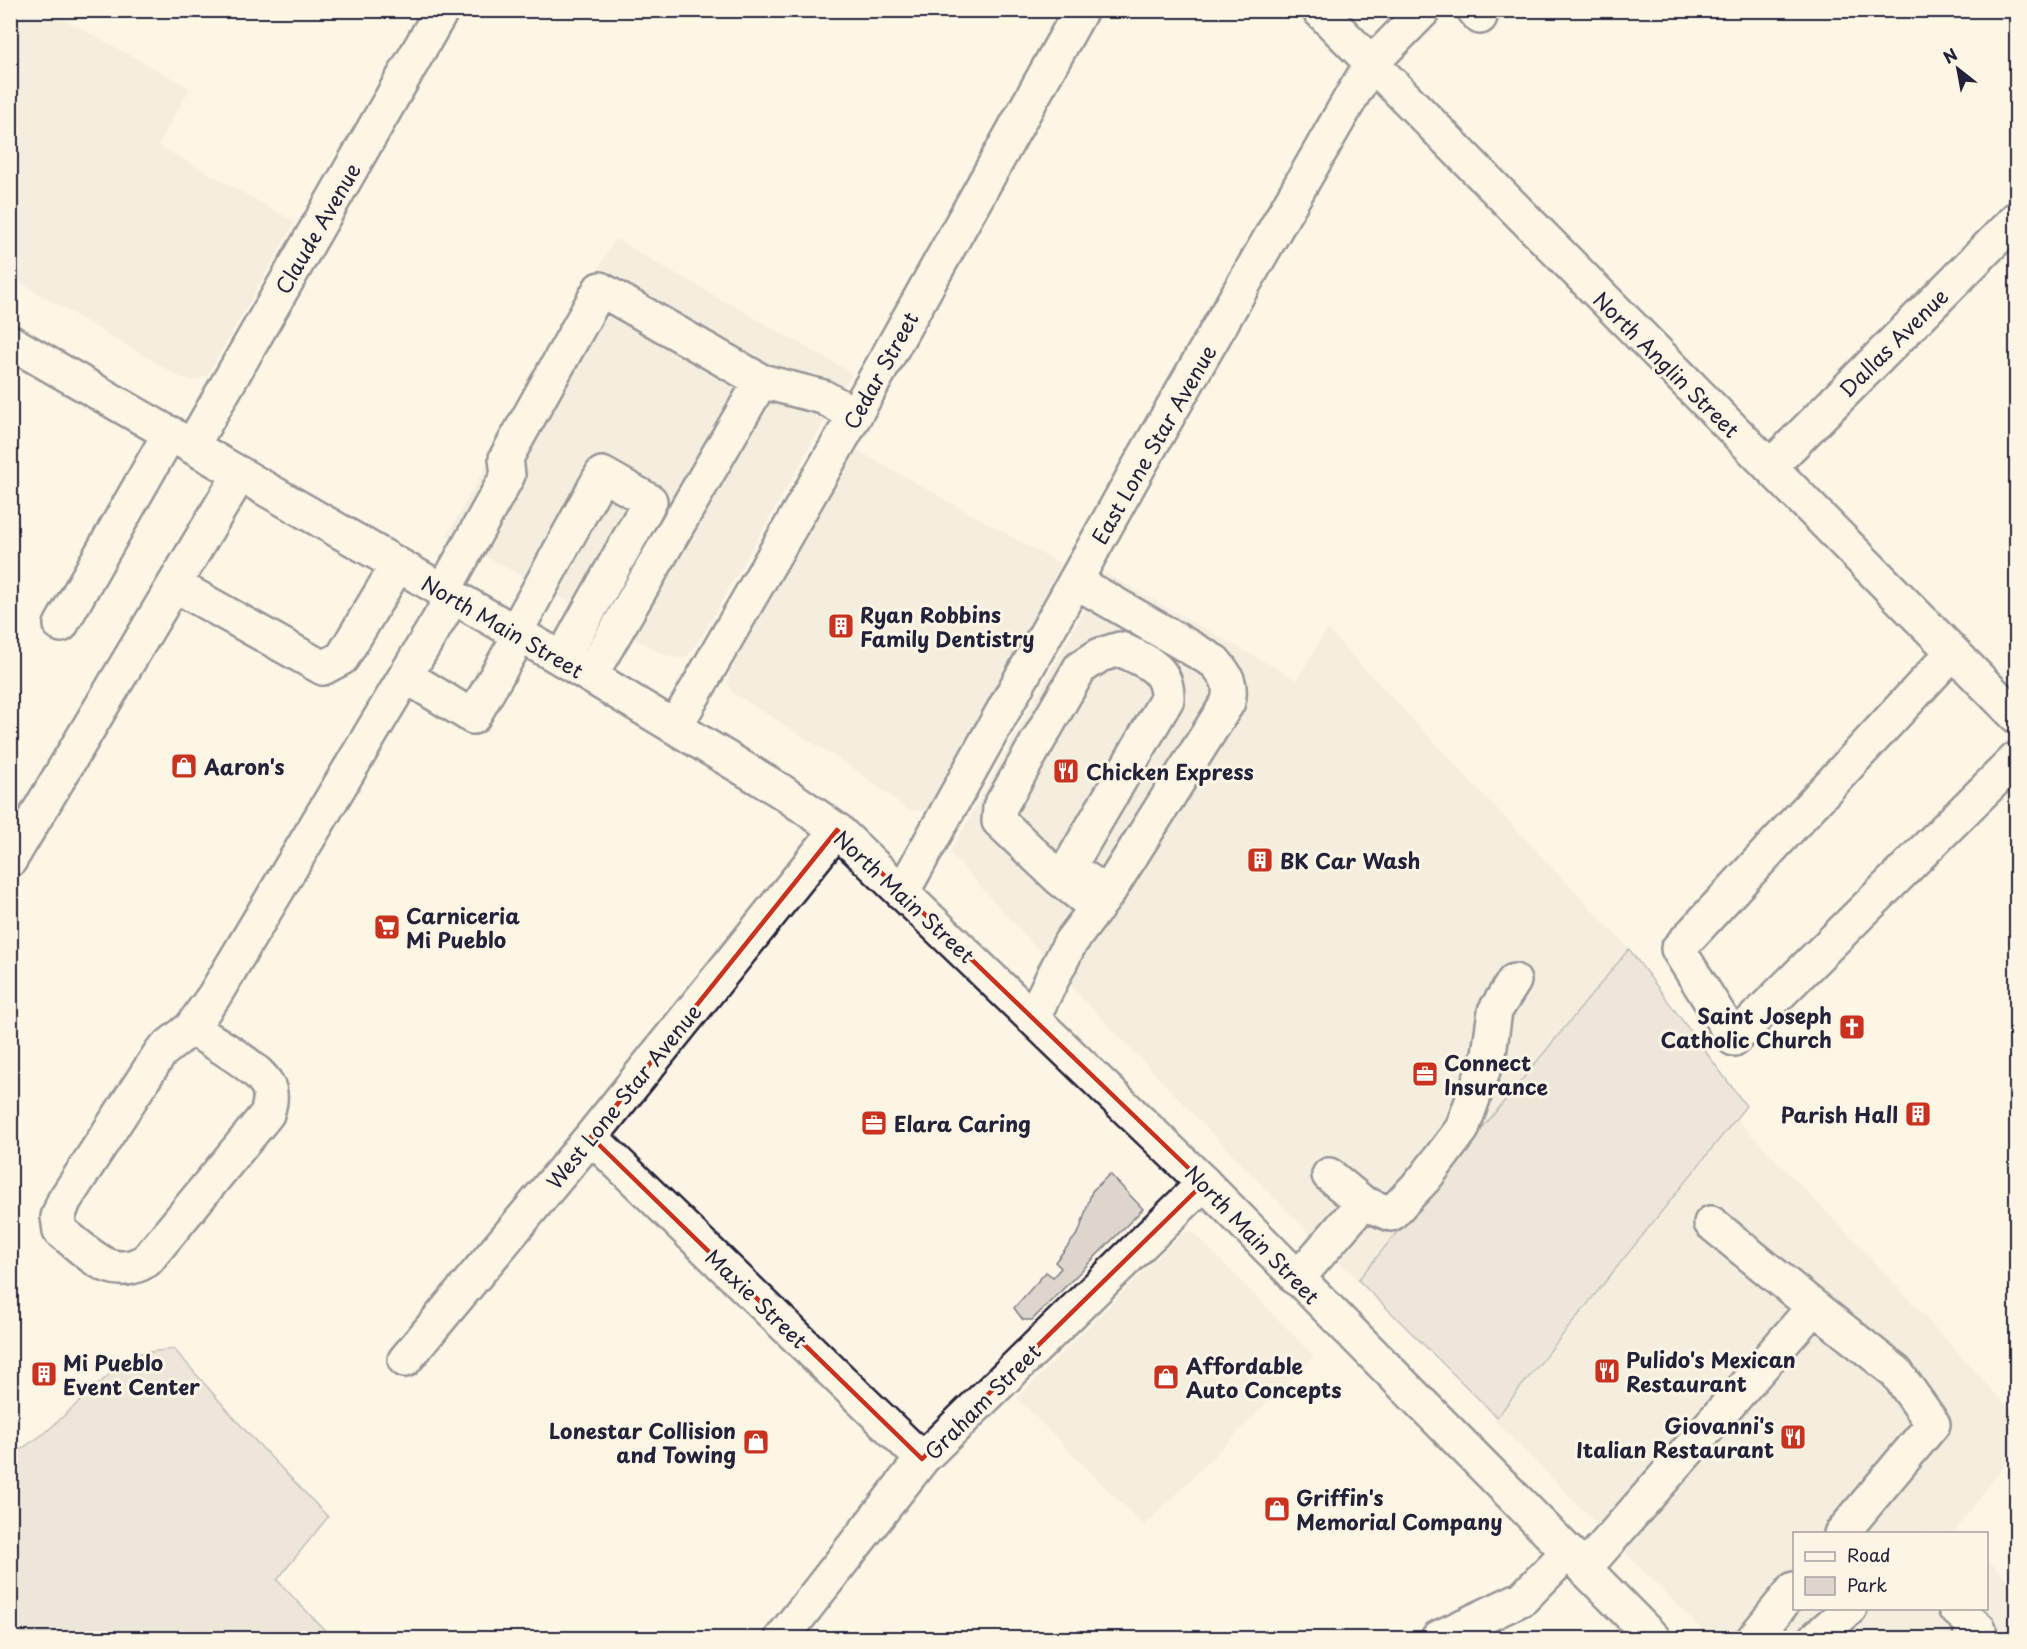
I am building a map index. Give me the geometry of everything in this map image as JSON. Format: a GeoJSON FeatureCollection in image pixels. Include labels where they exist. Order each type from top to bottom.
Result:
{"type":"FeatureCollection","features":[{"type":"Feature","properties":{"kind":"street","name":"Claude Avenue"},"geometry":{"type":"LineString","coordinates":[[61,625],[181,440],[442,10]]}},
{"type":"Feature","properties":{"kind":"street","name":"Cedar Street"},"geometry":{"type":"LineString","coordinates":[[675,727],[855,415],[1081,10]]}},
{"type":"Feature","properties":{"kind":"street","name":"North Anglin Street"},"geometry":{"type":"LineString","coordinates":[[1319,10],[2016,716]]}},
{"type":"Feature","properties":{"kind":"street","name":"East Lone Star Avenue"},"geometry":{"type":"LineString","coordinates":[[903,891],[1076,581],[1371,64],[1424,10]]}},
{"type":"Feature","properties":{"kind":"street","name":"Dallas Avenue"},"geometry":{"type":"LineString","coordinates":[[1770,467],[2016,219]]}},
{"type":"Feature","properties":{"kind":"street"},"geometry":{"type":"LineString","coordinates":[[191,1028],[240,1060],[266,1082],[271,1097],[267,1114],[147,1260],[132,1269],[113,1270],[60,1231],[58,1217],[64,1201],[161,1052],[191,1028],[214,996],[406,676],[508,475],[506,458],[522,426],[600,289],[761,381],[823,397],[855,415]]}},
{"type":"Feature","properties":{"kind":"street","name":"North Main Street"},"geometry":{"type":"LineString","coordinates":[[10,342],[562,659],[781,790],[837,830],[1204,1183],[1653,1638]]}},
{"type":"Feature","properties":{"kind":"street"},"geometry":{"type":"LineString","coordinates":[[590,676],[761,381]]}},
{"type":"Feature","properties":{"kind":"street"},"geometry":{"type":"LineString","coordinates":[[10,860],[240,474]]}},
{"type":"Feature","properties":{"kind":"street"},"geometry":{"type":"LineString","coordinates":[[406,676],[473,717],[602,474],[650,501],[562,659]]}},
{"type":"Feature","properties":{"kind":"street"},"geometry":{"type":"LineString","coordinates":[[175,585],[323,668],[342,658],[397,566]]}},
{"type":"Feature","properties":{"kind":"street"},"geometry":{"type":"LineString","coordinates":[[1032,1017],[1070,944],[1102,901],[1228,702],[1231,688],[1226,674],[1215,662],[1076,581]]}},
{"type":"Feature","properties":{"kind":"street"},"geometry":{"type":"LineString","coordinates":[[1119,649],[1159,671],[1167,684],[1167,699],[1069,867],[1102,901],[1059,878],[999,821],[1000,807],[1080,668],[1100,654],[1119,649]]}},
{"type":"Feature","properties":{"kind":"street"},"geometry":{"type":"LineString","coordinates":[[1953,652],[1678,949],[1734,1039],[2016,759]]}},
{"type":"Feature","properties":{"kind":"street","name":"West Lone Star Avenue"},"geometry":{"type":"LineString","coordinates":[[405,1360],[591,1137],[837,830]]}},
{"type":"Feature","properties":{"kind":"street"},"geometry":{"type":"LineString","coordinates":[[1329,1175],[1363,1203],[1391,1214],[1425,1178],[1462,1130],[1489,1054],[1495,1011],[1514,981]]}},
{"type":"Feature","properties":{"kind":"street","name":"Maxie Street"},"geometry":{"type":"LineString","coordinates":[[591,1137],[922,1459]]}},
{"type":"Feature","properties":{"kind":"street","name":"Graham Street"},"geometry":{"type":"LineString","coordinates":[[782,1638],[922,1459],[1204,1183]]}},
{"type":"Feature","properties":{"kind":"street"},"geometry":{"type":"LineString","coordinates":[[1297,1279],[1363,1203]]}},
{"type":"Feature","properties":{"kind":"street"},"geometry":{"type":"LineString","coordinates":[[1712,1223],[1896,1372],[1933,1424],[1855,1529]]}},
{"type":"Feature","properties":{"kind":"street"},"geometry":{"type":"LineString","coordinates":[[1438,1638],[1523,1598],[1576,1560],[1814,1306]]}},
{"type":"Feature","properties":{"kind":"street"},"geometry":{"type":"LineString","coordinates":[[1754,1638],[1793,1590]]}},
{"type":"Feature","properties":{"kind":"street"},"geometry":{"type":"LineString","coordinates":[[1816,1638],[1848,1610]]}},
{"type":"Feature","properties":{"kind":"highlighted area"},"geometry":{"type":"Polygon","coordinates":[[[837,830],[1204,1183],[922,1459],[591,1137],[837,830]]]}},
{"type":"Feature","properties":{"kind":"shaded area"},"geometry":{"type":"Polygon","coordinates":[[[11,10],[49,11],[190,88],[158,145],[295,222],[207,376],[192,381],[180,377],[11,277],[11,10]]]}},
{"type":"Feature","properties":{"kind":"shaded area"},"geometry":{"type":"Polygon","coordinates":[[[615,239],[852,373],[706,629],[690,654],[682,659],[665,655],[447,535],[615,239]]]}},
{"type":"Feature","properties":{"kind":"shaded area"},"geometry":{"type":"Polygon","coordinates":[[[857,450],[1062,565],[933,800],[925,810],[908,810],[858,771],[733,693],[728,684],[730,671],[792,559],[857,450]]]}},
{"type":"Feature","properties":{"kind":"shaded area"},"geometry":{"type":"Polygon","coordinates":[[[1105,573],[1297,680],[1327,629],[1629,949],[1358,1280],[1279,1203],[1084,1000],[950,853],[1105,573]]]}},
{"type":"Feature","properties":{"kind":"shaded area"},"geometry":{"type":"Polygon","coordinates":[[[1735,1118],[1854,1240],[2016,1416],[2016,1449],[1956,1530],[1958,1532],[1793,1532],[1793,1610],[1988,1610],[1988,1561],[2016,1588],[2016,1638],[1710,1638],[1494,1420],[1735,1118]]]}},
{"type":"Feature","properties":{"kind":"shaded area","name":"Affordable Auto Concepts"},"geometry":{"type":"Polygon","coordinates":[[[1192,1231],[1314,1356],[1144,1526],[1017,1398],[1182,1233],[1192,1231]]]}},
{"type":"Feature","properties":{"kind":"green space"},"geometry":{"type":"Polygon","coordinates":[[[1629,949],[1746,1106],[1497,1417],[1358,1280],[1629,949]]]}},
{"type":"Feature","properties":{"kind":"green space"},"geometry":{"type":"Polygon","coordinates":[[[1110,1174],[1143,1209],[1032,1320],[1023,1320],[1014,1308],[1046,1272],[1053,1277],[1061,1268],[1055,1262],[1079,1232],[1092,1191],[1110,1174]]]}},
{"type":"Feature","properties":{"kind":"green space"},"geometry":{"type":"Polygon","coordinates":[[[174,1349],[244,1429],[328,1517],[277,1580],[332,1638],[11,1638],[11,1456],[45,1433],[132,1354],[174,1349]]]}},
{"type":"Feature","properties":{"kind":"place","name":"Ryan Robbins Family Dentistry"},"geometry":{"type":"Point","coordinates":[841,626]}},
{"type":"Feature","properties":{"kind":"place","name":"Aaron's"},"geometry":{"type":"Point","coordinates":[184,766]}},
{"type":"Feature","properties":{"kind":"place","name":"Chicken Express"},"geometry":{"type":"Point","coordinates":[1066,771]}},
{"type":"Feature","properties":{"kind":"place","name":"BK Car Wash"},"geometry":{"type":"Point","coordinates":[1260,860]}},
{"type":"Feature","properties":{"kind":"place","name":"Carniceria Mi Pueblo"},"geometry":{"type":"Point","coordinates":[387,927]}},
{"type":"Feature","properties":{"kind":"place","name":"Saint Joseph Catholic Church"},"geometry":{"type":"Point","coordinates":[1852,1027]}},
{"type":"Feature","properties":{"kind":"place","name":"Connect Insurance"},"geometry":{"type":"Point","coordinates":[1425,1074]}},
{"type":"Feature","properties":{"kind":"place","name":"Parish Hall"},"geometry":{"type":"Point","coordinates":[1918,1114]}},
{"type":"Feature","properties":{"kind":"place","name":"Elara Caring"},"geometry":{"type":"Point","coordinates":[874,1123]}},
{"type":"Feature","properties":{"kind":"place","name":"Pulido's Mexican Restaurant"},"geometry":{"type":"Point","coordinates":[1607,1371]}},
{"type":"Feature","properties":{"kind":"place","name":"Mi Pueblo Event Center"},"geometry":{"type":"Point","coordinates":[44,1374]}},
{"type":"Feature","properties":{"kind":"place","name":"Affordable Auto Concepts"},"geometry":{"type":"Point","coordinates":[1166,1377]}},
{"type":"Feature","properties":{"kind":"place","name":"Giovanni's Italian Restaurant"},"geometry":{"type":"Point","coordinates":[1793,1437]}},
{"type":"Feature","properties":{"kind":"place","name":"Lonestar Collision and Towing"},"geometry":{"type":"Point","coordinates":[756,1442]}},
{"type":"Feature","properties":{"kind":"place","name":"Griffin's Memorial Company"},"geometry":{"type":"Point","coordinates":[1277,1509]}}]}
